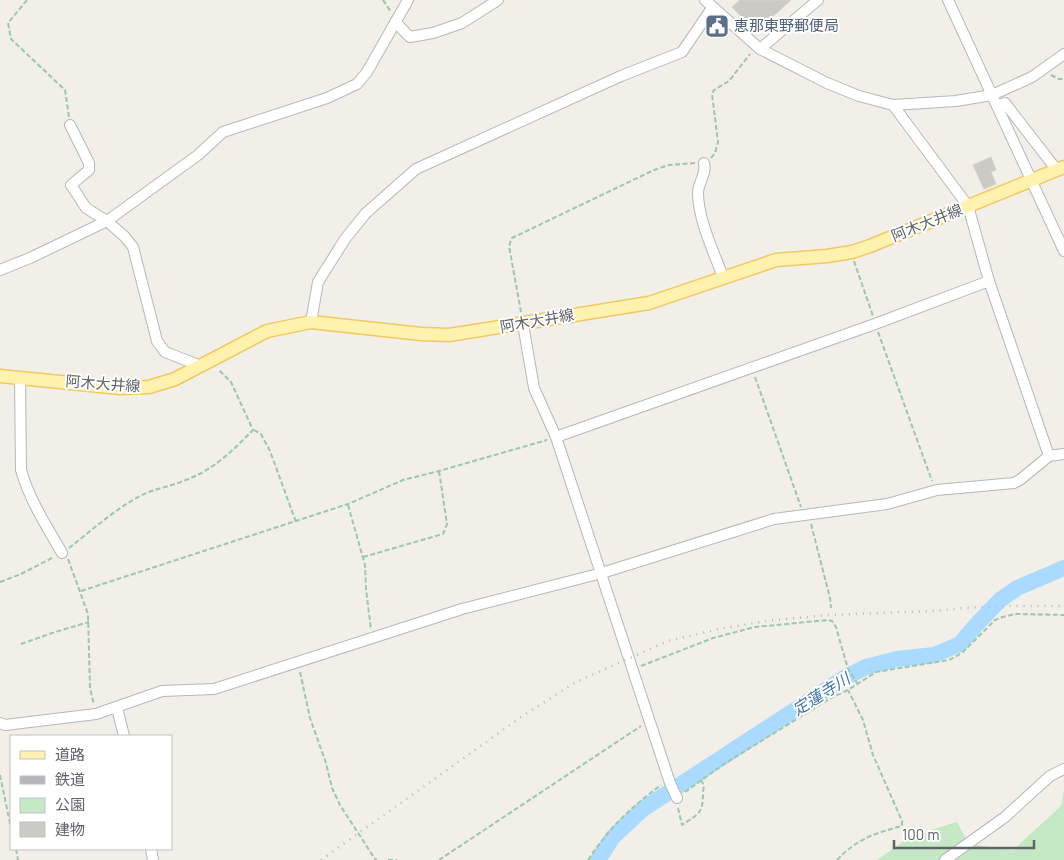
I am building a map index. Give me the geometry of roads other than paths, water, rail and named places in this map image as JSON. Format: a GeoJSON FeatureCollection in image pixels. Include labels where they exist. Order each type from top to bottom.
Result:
{"type":"FeatureCollection","features":[{"type":"Feature","properties":{"kind":"main road","name":"阿木大井線"},"geometry":{"type":"LineString","coordinates":[[0,376],[120,388],[149,387],[175,379],[267,331],[311,322],[432,335],[468,333],[648,303],[776,260],[852,252],[1060,168]]}},
{"type":"Feature","properties":{"kind":"street"},"geometry":{"type":"LineString","coordinates":[[0,270],[30,258],[107,221],[198,155],[223,132],[327,98],[357,84],[408,0]]}},
{"type":"Feature","properties":{"kind":"street"},"geometry":{"type":"LineString","coordinates":[[394,22],[410,37],[433,33],[462,23],[498,0]]}},
{"type":"Feature","properties":{"kind":"street"},"geometry":{"type":"LineString","coordinates":[[758,48],[818,0]]}},
{"type":"Feature","properties":{"kind":"street"},"geometry":{"type":"LineString","coordinates":[[948,0],[1064,251]]}},
{"type":"Feature","properties":{"kind":"street"},"geometry":{"type":"LineString","coordinates":[[311,322],[318,282],[345,239],[366,213],[416,169],[621,76],[682,52],[709,4],[758,48],[835,87],[892,105],[956,101],[992,95],[1032,77],[1064,54]]}},
{"type":"Feature","properties":{"kind":"street"},"geometry":{"type":"LineString","coordinates":[[774,37],[779,59]]}},
{"type":"Feature","properties":{"kind":"street"},"geometry":{"type":"LineString","coordinates":[[997,106],[1005,103],[1060,168]]}},
{"type":"Feature","properties":{"kind":"street"},"geometry":{"type":"LineString","coordinates":[[892,105],[968,206],[989,281],[1049,456]]}},
{"type":"Feature","properties":{"kind":"street"},"geometry":{"type":"LineString","coordinates":[[70,125],[89,163],[89,170],[71,184],[86,208],[107,221],[133,247],[157,341],[164,352],[205,363]]}},
{"type":"Feature","properties":{"kind":"street"},"geometry":{"type":"LineString","coordinates":[[704,163],[704,171],[699,187],[699,202],[707,235],[723,277]]}},
{"type":"Feature","properties":{"kind":"street"},"geometry":{"type":"LineString","coordinates":[[556,437],[875,324],[989,281]]}},
{"type":"Feature","properties":{"kind":"street"},"geometry":{"type":"LineString","coordinates":[[523,324],[534,388],[556,437],[669,781],[677,798]]}},
{"type":"Feature","properties":{"kind":"street"},"geometry":{"type":"LineString","coordinates":[[20,378],[21,470],[41,515],[63,552]]}},
{"type":"Feature","properties":{"kind":"street"},"geometry":{"type":"LineString","coordinates":[[0,723],[5,725],[96,714],[162,692],[214,689],[462,609],[602,573],[774,518],[887,504],[935,490],[1014,483],[1049,456],[1064,454]]}},
{"type":"Feature","properties":{"kind":"street"},"geometry":{"type":"LineString","coordinates":[[117,708],[124,735]]}},
{"type":"Feature","properties":{"kind":"street"},"geometry":{"type":"LineString","coordinates":[[945,860],[1005,817],[1050,776],[1064,770]]}},
{"type":"Feature","properties":{"kind":"waterway","name":"定蓮寺川"},"geometry":{"type":"LineString","coordinates":[[598,860],[613,837],[643,809],[844,678],[866,667],[897,659],[934,655],[960,644],[1000,600],[1017,588],[1064,568]]}},
{"type":"Feature","properties":{"kind":"railway"},"geometry":{"type":"LineString","coordinates":[[321,860],[524,715],[576,682],[668,641],[719,629],[766,621],[827,615],[1008,606],[1064,606]]}},
{"type":"Feature","properties":{"kind":"place","name":"恵那東野郵便局"},"geometry":{"type":"Point","coordinates":[717,26]}}]}
